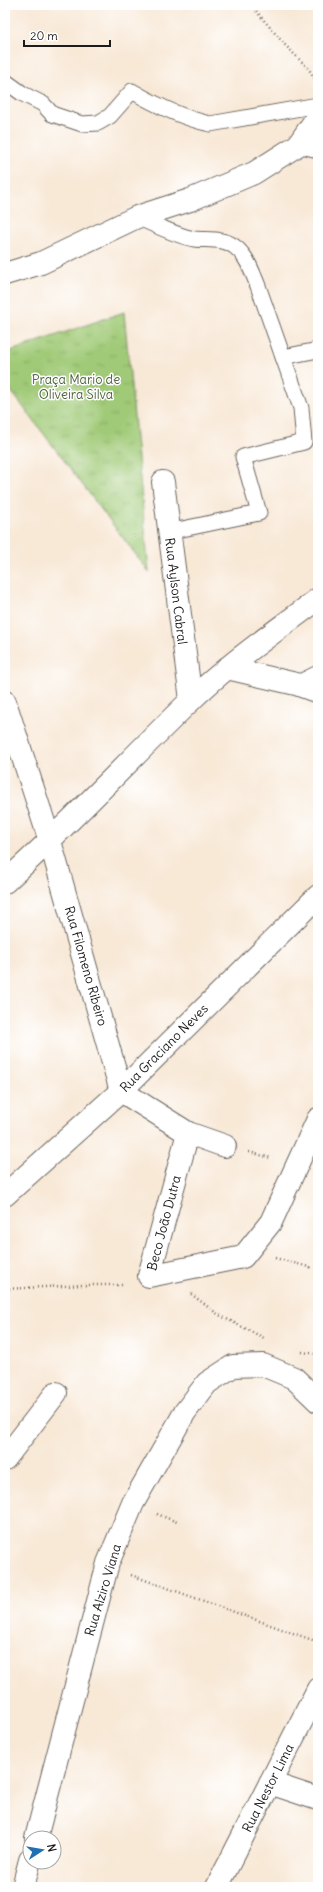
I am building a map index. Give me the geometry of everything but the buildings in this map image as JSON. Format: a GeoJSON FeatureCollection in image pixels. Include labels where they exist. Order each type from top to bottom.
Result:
{"type":"FeatureCollection","features":[{"type":"Feature","properties":{"kind":"street"},"geometry":{"type":"LineString","coordinates":[[5,274],[41,263],[137,217],[190,200],[254,173],[308,147],[318,116]]}},
{"type":"Feature","properties":{"kind":"street","name":"Rua Aylson Cabral"},"geometry":{"type":"LineString","coordinates":[[163,482],[190,700]]}},
{"type":"Feature","properties":{"kind":"street"},"geometry":{"type":"LineString","coordinates":[[5,882],[50,841],[190,700],[227,668],[318,598]]}},
{"type":"Feature","properties":{"kind":"street"},"geometry":{"type":"LineString","coordinates":[[227,668],[296,684],[318,692]]}},
{"type":"Feature","properties":{"kind":"street","name":"Rua Filomeno Ribeiro"},"geometry":{"type":"LineString","coordinates":[[5,702],[50,841],[121,1091]]}},
{"type":"Feature","properties":{"kind":"street","name":"Rua Graciano Neves"},"geometry":{"type":"LineString","coordinates":[[5,1195],[121,1091],[318,896]]}},
{"type":"Feature","properties":{"kind":"street"},"geometry":{"type":"LineString","coordinates":[[121,1091],[188,1133],[225,1146]]}},
{"type":"Feature","properties":{"kind":"street"},"geometry":{"type":"LineString","coordinates":[[239,1258],[271,1222],[298,1166],[318,1119]]}},
{"type":"Feature","properties":{"kind":"street","name":"Beco João Dutra"},"geometry":{"type":"LineString","coordinates":[[188,1133],[149,1276],[239,1258]]}},
{"type":"Feature","properties":{"kind":"street","name":"Rua Alziro Viana"},"geometry":{"type":"LineString","coordinates":[[38,1830],[108,1563],[133,1504],[186,1412],[207,1384],[233,1366],[263,1365],[294,1378],[318,1401]]}},
{"type":"Feature","properties":{"kind":"street"},"geometry":{"type":"LineString","coordinates":[[5,1459],[56,1393]]}},
{"type":"Feature","properties":{"kind":"street","name":"Rua Nestor Lima"},"geometry":{"type":"LineString","coordinates":[[217,1887],[318,1689]]}},
{"type":"Feature","properties":{"kind":"street"},"geometry":{"type":"LineString","coordinates":[[270,1783],[318,1799]]}},
{"type":"Feature","properties":{"kind":"street"},"geometry":{"type":"LineString","coordinates":[[23,1887],[27,1870]]}},
{"type":"Feature","properties":{"kind":"lane"},"geometry":{"type":"LineString","coordinates":[[5,81],[22,94],[43,104],[52,114],[82,124],[98,123],[110,116],[132,91],[153,103],[197,121],[210,124],[318,105]]}},
{"type":"Feature","properties":{"kind":"lane"},"geometry":{"type":"LineString","coordinates":[[137,217],[174,233],[194,239],[220,240],[230,243],[240,251],[251,269],[258,286],[301,408],[304,442],[243,457],[259,513],[168,532]]}},
{"type":"Feature","properties":{"kind":"lane"},"geometry":{"type":"LineString","coordinates":[[283,357],[318,350]]}},
{"type":"Feature","properties":{"kind":"lane"},"geometry":{"type":"LineString","coordinates":[[296,684],[318,673]]}},
{"type":"Feature","properties":{"kind":"path"},"geometry":{"type":"LineString","coordinates":[[251,5],[285,45],[308,68],[318,83]]}},
{"type":"Feature","properties":{"kind":"path"},"geometry":{"type":"LineString","coordinates":[[225,1146],[298,1166]]}},
{"type":"Feature","properties":{"kind":"path"},"geometry":{"type":"LineString","coordinates":[[239,1258],[261,1261],[275,1258],[313,1268]]}},
{"type":"Feature","properties":{"kind":"path"},"geometry":{"type":"LineString","coordinates":[[168,1272],[179,1285],[219,1315],[265,1338]]}},
{"type":"Feature","properties":{"kind":"path"},"geometry":{"type":"LineString","coordinates":[[5,1289],[83,1285]]}},
{"type":"Feature","properties":{"kind":"path"},"geometry":{"type":"LineString","coordinates":[[297,1351],[318,1354]]}},
{"type":"Feature","properties":{"kind":"path"},"geometry":{"type":"LineString","coordinates":[[108,1563],[120,1571],[318,1642]]}},
{"type":"Feature","properties":{"kind":"green space","name":"Praça Mario de Oliveira Silva"},"geometry":{"type":"Polygon","coordinates":[[[124,312],[149,572],[5,383],[5,353],[124,312]]]}}]}
